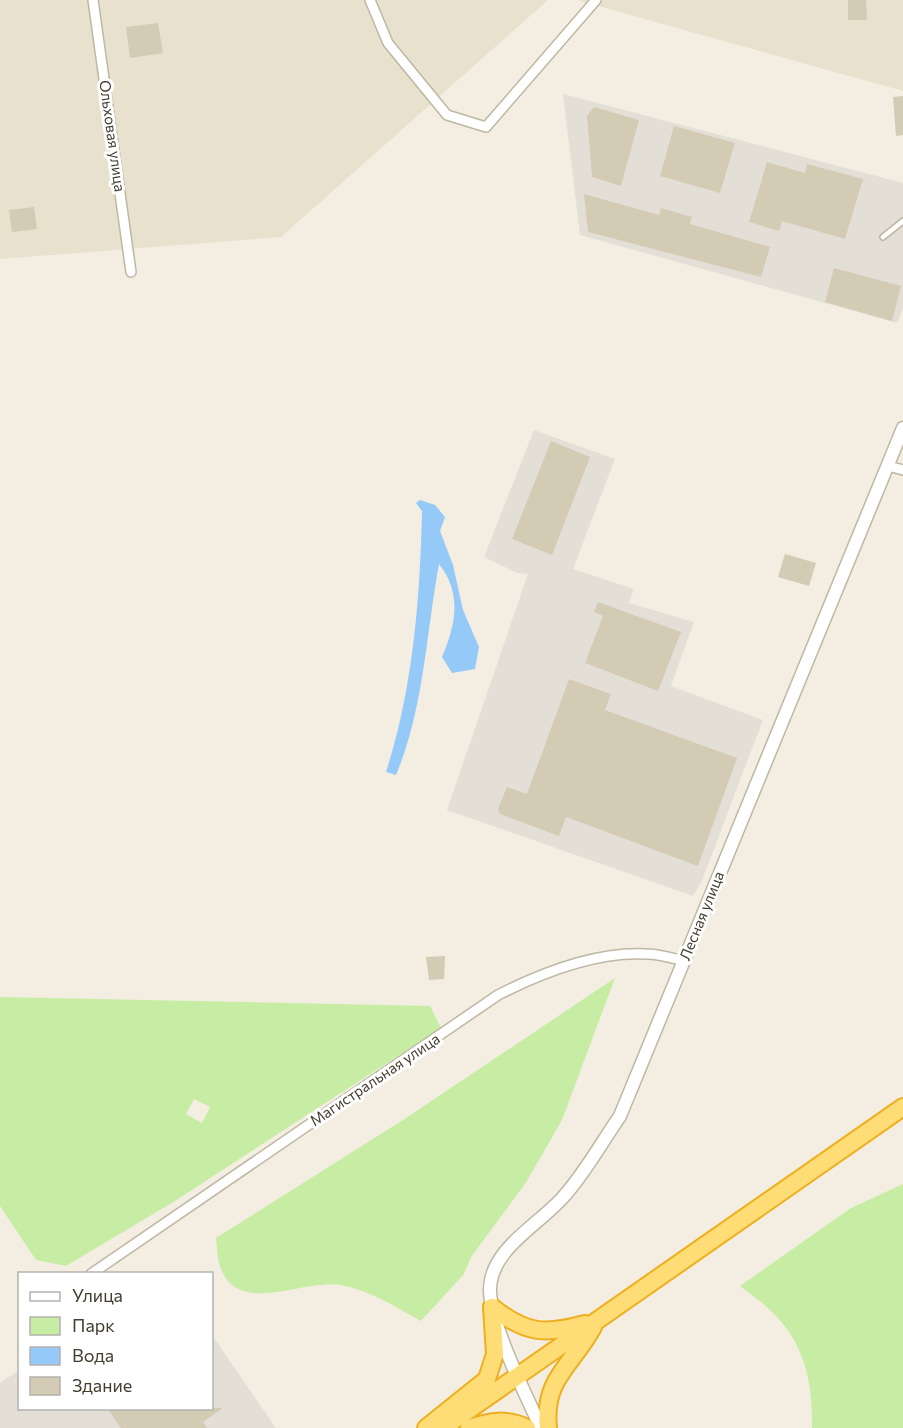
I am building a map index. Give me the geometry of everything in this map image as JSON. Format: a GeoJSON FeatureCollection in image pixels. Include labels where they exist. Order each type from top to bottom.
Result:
{"type":"FeatureCollection","features":[{"type":"Feature","properties":{"kind":"highway"},"geometry":{"type":"LineString","coordinates":[[443,1428],[903,1107]]}},
{"type":"Feature","properties":{"kind":"highway"},"geometry":{"type":"LineString","coordinates":[[492,1307],[518,1325],[542,1332],[567,1329],[597,1321]]}},
{"type":"Feature","properties":{"kind":"highway"},"geometry":{"type":"LineString","coordinates":[[426,1428],[487,1379],[495,1354],[492,1307]]}},
{"type":"Feature","properties":{"kind":"highway"},"geometry":{"type":"LineString","coordinates":[[548,1428],[547,1402],[556,1376],[577,1352],[597,1321]]}},
{"type":"Feature","properties":{"kind":"highway"},"geometry":{"type":"LineString","coordinates":[[469,1428],[498,1420],[511,1421],[527,1428]]}},
{"type":"Feature","properties":{"kind":"street","name":"Ольховая улица"},"geometry":{"type":"LineString","coordinates":[[93,0],[131,272]]}},
{"type":"Feature","properties":{"kind":"street"},"geometry":{"type":"LineString","coordinates":[[370,0],[388,43],[447,115],[486,127],[596,0]]}},
{"type":"Feature","properties":{"kind":"street","name":"Лесная улица"},"geometry":{"type":"LineString","coordinates":[[541,1428],[518,1377],[492,1307],[491,1276],[499,1261],[517,1240],[565,1195],[620,1116],[903,428]]}},
{"type":"Feature","properties":{"kind":"street"},"geometry":{"type":"LineString","coordinates":[[888,466],[903,470]]}},
{"type":"Feature","properties":{"kind":"street","name":"Магистральная улица"},"geometry":{"type":"LineString","coordinates":[[94,1272],[498,995],[554,970],[596,959],[638,953],[684,961]]}},
{"type":"Feature","properties":{"kind":"lane"},"geometry":{"type":"LineString","coordinates":[[884,237],[903,221]]}},
{"type":"Feature","properties":{"kind":"shaded area"},"geometry":{"type":"Polygon","coordinates":[[[0,0],[548,0],[281,237],[0,259],[0,0]]]}},
{"type":"Feature","properties":{"kind":"shaded area"},"geometry":{"type":"Polygon","coordinates":[[[577,0],[903,0],[903,91],[577,0]]]}},
{"type":"Feature","properties":{"kind":"shaded area"},"geometry":{"type":"Polygon","coordinates":[[[563,94],[903,183],[903,308],[897,323],[580,235],[563,94]]]}},
{"type":"Feature","properties":{"kind":"shaded area"},"geometry":{"type":"Polygon","coordinates":[[[534,430],[615,459],[573,569],[634,589],[629,603],[694,622],[671,686],[763,720],[701,883],[693,896],[447,810],[528,574],[517,573],[484,557],[534,430]]]}},
{"type":"Feature","properties":{"kind":"shaded area"},"geometry":{"type":"Polygon","coordinates":[[[213,1336],[276,1428],[0,1428],[0,1383],[18,1371],[18,1410],[213,1410],[213,1336]]]}},
{"type":"Feature","properties":{"kind":"green space"},"geometry":{"type":"Polygon","coordinates":[[[615,978],[562,1120],[525,1184],[471,1257],[464,1274],[421,1321],[372,1295],[351,1287],[326,1284],[256,1293],[241,1290],[229,1281],[219,1263],[216,1238],[403,1120],[615,978]]]}},
{"type":"Feature","properties":{"kind":"green space"},"geometry":{"type":"Polygon","coordinates":[[[0,997],[430,1006],[441,1028],[175,1201],[66,1266],[36,1260],[0,1206],[0,997]],[[194,1099],[186,1114],[202,1123],[210,1107],[194,1099]]]}},
{"type":"Feature","properties":{"kind":"green space"},"geometry":{"type":"Polygon","coordinates":[[[903,1184],[903,1428],[812,1428],[809,1383],[801,1354],[786,1328],[772,1312],[740,1286],[851,1208],[903,1184]]]}},
{"type":"Feature","properties":{"kind":"water"},"geometry":{"type":"Polygon","coordinates":[[[420,500],[435,505],[445,517],[440,531],[453,565],[463,610],[479,647],[475,669],[452,673],[442,657],[451,633],[454,597],[446,575],[439,564],[413,724],[396,775],[386,772],[409,676],[417,610],[422,511],[416,503],[420,500]]]}},
{"type":"Feature","properties":{"kind":"building"},"geometry":{"type":"Polygon","coordinates":[[[848,0],[866,0],[867,20],[848,20],[848,0]]]}},
{"type":"Feature","properties":{"kind":"building"},"geometry":{"type":"Polygon","coordinates":[[[158,23],[163,53],[130,58],[126,27],[158,23]]]}},
{"type":"Feature","properties":{"kind":"building"},"geometry":{"type":"Polygon","coordinates":[[[903,96],[903,135],[896,136],[893,97],[903,96]]]}},
{"type":"Feature","properties":{"kind":"building"},"geometry":{"type":"Polygon","coordinates":[[[594,107],[639,120],[621,186],[592,177],[587,116],[594,107]]]}},
{"type":"Feature","properties":{"kind":"building"},"geometry":{"type":"Polygon","coordinates":[[[674,126],[735,143],[720,193],[660,176],[674,126]]]}},
{"type":"Feature","properties":{"kind":"building"},"geometry":{"type":"Polygon","coordinates":[[[767,162],[805,173],[807,164],[863,179],[845,239],[782,221],[779,231],[749,222],[767,162]]]}},
{"type":"Feature","properties":{"kind":"building"},"geometry":{"type":"Polygon","coordinates":[[[584,194],[659,215],[661,208],[692,217],[690,224],[770,247],[761,277],[588,232],[584,194]]]}},
{"type":"Feature","properties":{"kind":"building"},"geometry":{"type":"Polygon","coordinates":[[[34,207],[37,229],[12,232],[9,210],[34,207]]]}},
{"type":"Feature","properties":{"kind":"building"},"geometry":{"type":"Polygon","coordinates":[[[834,268],[901,286],[892,321],[825,302],[834,268]]]}},
{"type":"Feature","properties":{"kind":"building"},"geometry":{"type":"Polygon","coordinates":[[[551,441],[590,457],[552,555],[512,539],[551,441]]]}},
{"type":"Feature","properties":{"kind":"building"},"geometry":{"type":"Polygon","coordinates":[[[785,554],[816,563],[809,586],[778,577],[785,554]]]}},
{"type":"Feature","properties":{"kind":"building"},"geometry":{"type":"Polygon","coordinates":[[[598,602],[681,632],[658,691],[585,663],[603,616],[594,612],[598,602]]]}},
{"type":"Feature","properties":{"kind":"building"},"geometry":{"type":"Polygon","coordinates":[[[569,679],[611,694],[605,710],[737,758],[698,866],[566,817],[559,836],[500,814],[498,809],[507,787],[527,794],[569,679]]]}},
{"type":"Feature","properties":{"kind":"building"},"geometry":{"type":"Polygon","coordinates":[[[445,956],[444,979],[429,980],[426,957],[445,956]]]}},
{"type":"Feature","properties":{"kind":"building"},"geometry":{"type":"Polygon","coordinates":[[[213,1408],[223,1408],[203,1422],[207,1428],[121,1428],[108,1410],[213,1410],[213,1408]]]}}]}
